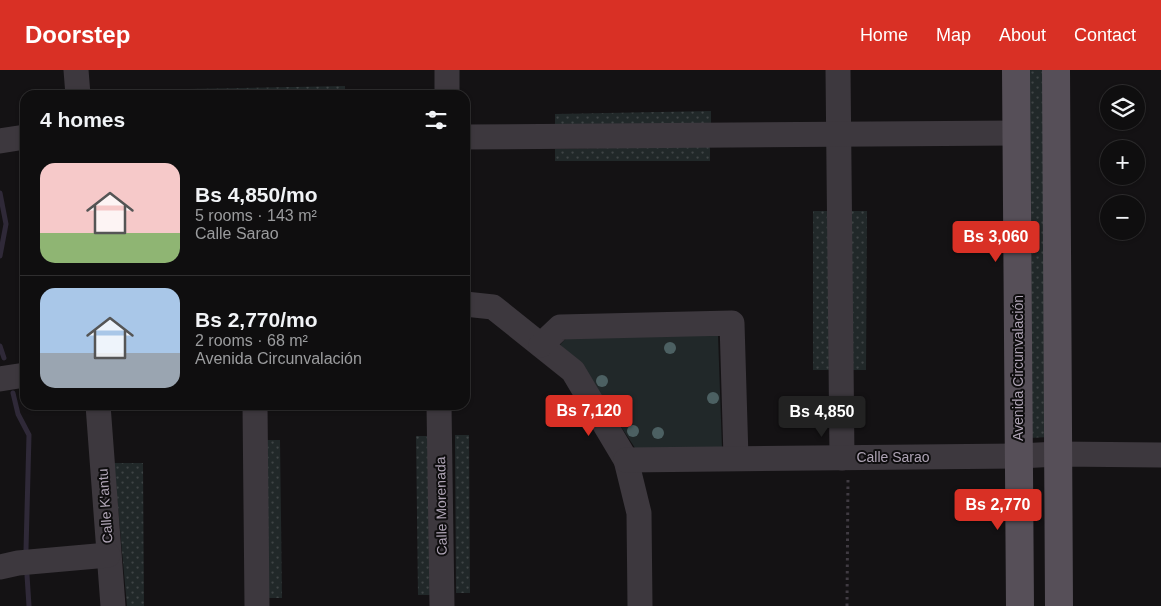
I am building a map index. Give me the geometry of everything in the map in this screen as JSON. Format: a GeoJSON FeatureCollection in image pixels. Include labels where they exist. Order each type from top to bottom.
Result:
{"type":"FeatureCollection","features":[{"type":"Feature","properties":{"kind":"main road","name":"Avenida Circunvalación"},"geometry":{"type":"LineString","coordinates":[[1016,70],[1020,606]]}},
{"type":"Feature","properties":{"kind":"main road"},"geometry":{"type":"LineString","coordinates":[[1056,70],[1059,606]]}},
{"type":"Feature","properties":{"kind":"street"},"geometry":{"type":"LineString","coordinates":[[76,70],[78,90]]}},
{"type":"Feature","properties":{"kind":"street"},"geometry":{"type":"LineString","coordinates":[[447,70],[447,90]]}},
{"type":"Feature","properties":{"kind":"street"},"geometry":{"type":"LineString","coordinates":[[838,70],[845,458]]}},
{"type":"Feature","properties":{"kind":"street"},"geometry":{"type":"LineString","coordinates":[[470,137],[1016,133]]}},
{"type":"Feature","properties":{"kind":"street"},"geometry":{"type":"LineString","coordinates":[[0,141],[20,138]]}},
{"type":"Feature","properties":{"kind":"street"},"geometry":{"type":"LineString","coordinates":[[470,304],[493,306],[573,371],[626,460],[639,512],[640,606]]}},
{"type":"Feature","properties":{"kind":"street"},"geometry":{"type":"LineString","coordinates":[[541,345],[560,327],[732,323],[736,458]]}},
{"type":"Feature","properties":{"kind":"street"},"geometry":{"type":"LineString","coordinates":[[0,380],[20,376]]}},
{"type":"Feature","properties":{"kind":"street","name":"Calle K'antu"},"geometry":{"type":"LineString","coordinates":[[98,410],[113,606]]}},
{"type":"Feature","properties":{"kind":"street"},"geometry":{"type":"LineString","coordinates":[[255,410],[257,606]]}},
{"type":"Feature","properties":{"kind":"street","name":"Calle Morenada"},"geometry":{"type":"LineString","coordinates":[[439,410],[442,606]]}},
{"type":"Feature","properties":{"kind":"street","name":"Calle Sarao"},"geometry":{"type":"LineString","coordinates":[[626,460],[1058,454],[1161,455]]}},
{"type":"Feature","properties":{"kind":"street"},"geometry":{"type":"LineString","coordinates":[[0,567],[18,563],[108,554]]}},
{"type":"Feature","properties":{"kind":"path"},"geometry":{"type":"LineString","coordinates":[[845,458],[847,606]]}},
{"type":"Feature","properties":{"kind":"shaded area"},"geometry":{"type":"Polygon","coordinates":[[[1027,70],[1047,70],[1050,437],[1028,438],[1027,70]]]}},
{"type":"Feature","properties":{"kind":"shaded area"},"geometry":{"type":"Polygon","coordinates":[[[345,86],[345,90],[189,89],[345,86]]]}},
{"type":"Feature","properties":{"kind":"shaded area"},"geometry":{"type":"Polygon","coordinates":[[[711,111],[711,127],[555,129],[555,114],[711,111]]]}},
{"type":"Feature","properties":{"kind":"shaded area"},"geometry":{"type":"Polygon","coordinates":[[[710,146],[710,161],[555,161],[555,149],[710,146]]]}},
{"type":"Feature","properties":{"kind":"shaded area"},"geometry":{"type":"Polygon","coordinates":[[[813,211],[829,211],[829,370],[813,370],[813,211]]]}},
{"type":"Feature","properties":{"kind":"shaded area"},"geometry":{"type":"Polygon","coordinates":[[[851,211],[867,211],[866,370],[850,370],[851,211]]]}},
{"type":"Feature","properties":{"kind":"shaded area"},"geometry":{"type":"Polygon","coordinates":[[[718,335],[722,448],[635,448],[578,361],[560,345],[568,336],[718,335]]]}},
{"type":"Feature","properties":{"kind":"shaded area"},"geometry":{"type":"Polygon","coordinates":[[[455,435],[469,435],[470,593],[456,593],[455,435]]]}},
{"type":"Feature","properties":{"kind":"shaded area"},"geometry":{"type":"Polygon","coordinates":[[[416,436],[431,436],[433,595],[418,595],[416,436]]]}},
{"type":"Feature","properties":{"kind":"shaded area"},"geometry":{"type":"Polygon","coordinates":[[[266,440],[280,440],[282,598],[267,598],[266,440]]]}},
{"type":"Feature","properties":{"kind":"shaded area"},"geometry":{"type":"Polygon","coordinates":[[[114,463],[143,463],[144,606],[127,606],[114,463]]]}},
{"type":"Feature","properties":{"kind":"waterway"},"geometry":{"type":"LineString","coordinates":[[0,193],[6,224],[0,256]]}},
{"type":"Feature","properties":{"kind":"waterway"},"geometry":{"type":"LineString","coordinates":[[0,346],[4,358]]}},
{"type":"Feature","properties":{"kind":"waterway"},"geometry":{"type":"LineString","coordinates":[[13,393],[18,414],[29,435],[26,550]]}},
{"type":"Feature","properties":{"kind":"waterway"},"geometry":{"type":"LineString","coordinates":[[27,575],[29,606]]}}]}
